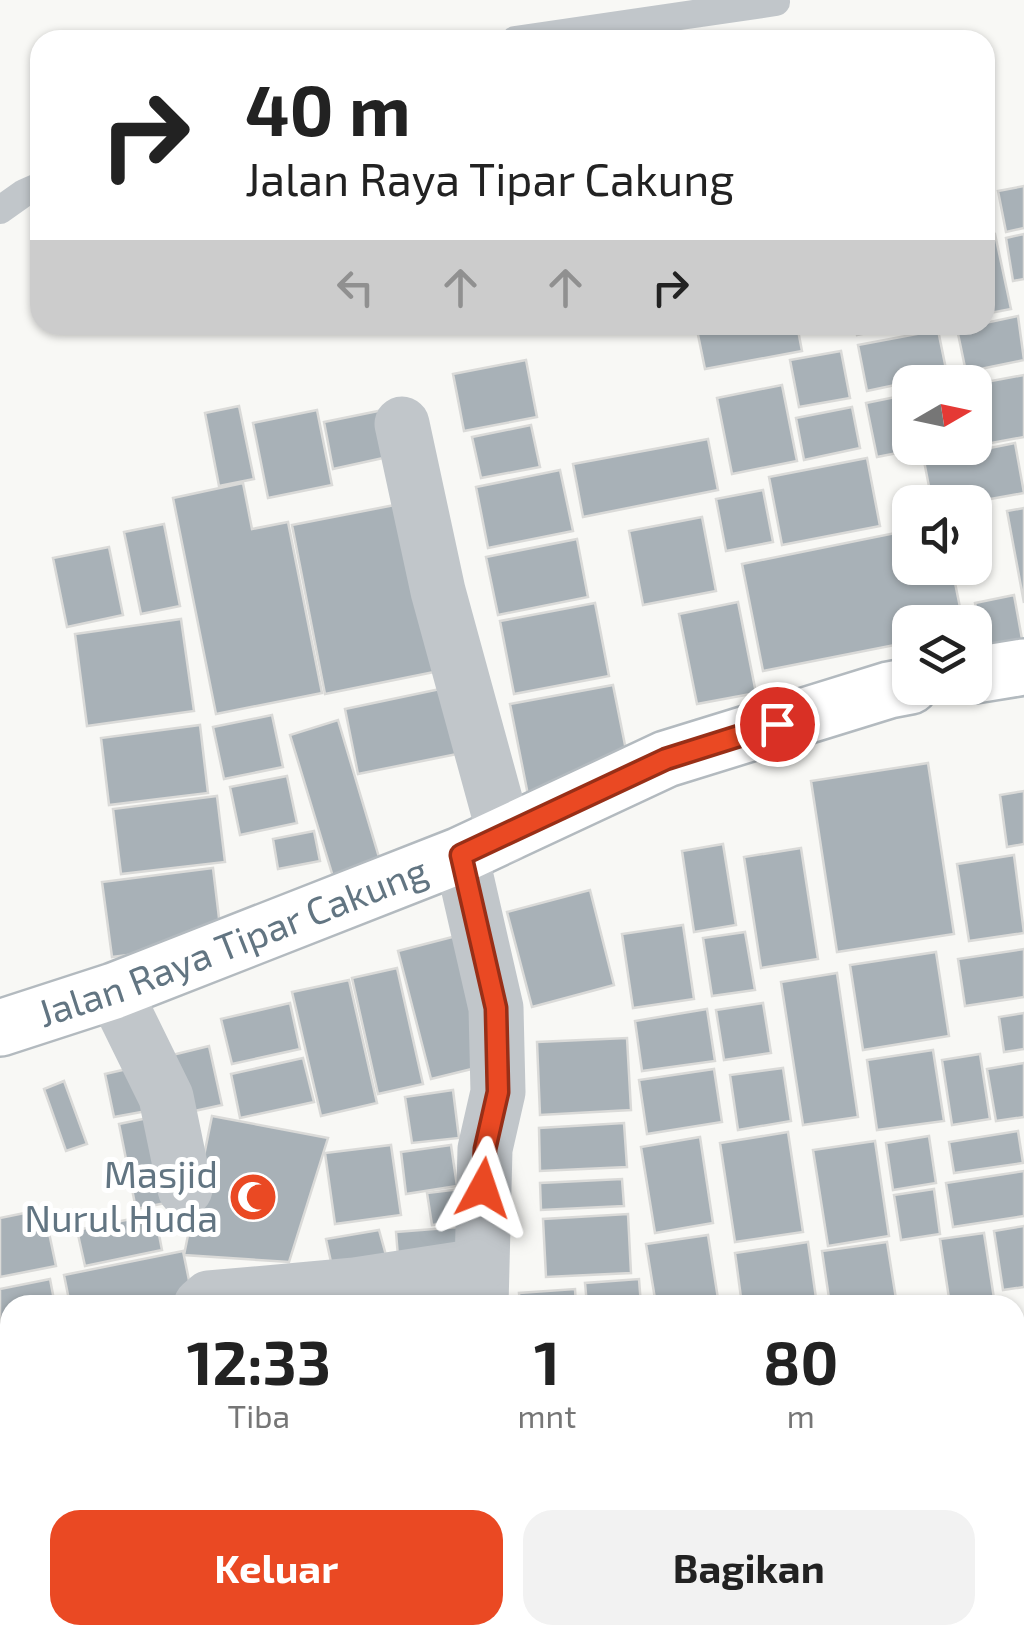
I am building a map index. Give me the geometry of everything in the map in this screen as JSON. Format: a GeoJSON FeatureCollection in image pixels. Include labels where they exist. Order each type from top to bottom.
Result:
{"type":"FeatureCollection","features":[{"type":"Feature","properties":{"kind":"street"},"geometry":{"type":"LineString","coordinates":[[240,1295],[355,1284],[480,1285],[485,1149],[498,1092],[496,1008],[483,845],[438,591],[402,424]]}},
{"type":"Feature","properties":{"kind":"street"},"geometry":{"type":"LineString","coordinates":[[992,673],[1024,667]]}},
{"type":"Feature","properties":{"kind":"street","name":"Jalan Raya Tipar Cakung"},"geometry":{"type":"LineString","coordinates":[[0,1028],[114,991],[483,845],[666,759],[892,689]]}},
{"type":"Feature","properties":{"kind":"street"},"geometry":{"type":"LineString","coordinates":[[114,991],[166,1097],[184,1189]]}},
{"type":"Feature","properties":{"kind":"lane"},"geometry":{"type":"LineString","coordinates":[[584,30],[776,2]]}},
{"type":"Feature","properties":{"kind":"lane"},"geometry":{"type":"LineString","coordinates":[[0,210],[30,190]]}},
{"type":"Feature","properties":{"kind":"building"},"geometry":{"type":"Polygon","coordinates":[[[1024,186],[1024,228],[1006,232],[998,191],[1024,186]]]}},
{"type":"Feature","properties":{"kind":"building"},"geometry":{"type":"Polygon","coordinates":[[[995,234],[1011,309],[995,312],[995,234]]]}},
{"type":"Feature","properties":{"kind":"building"},"geometry":{"type":"Polygon","coordinates":[[[1024,234],[1024,279],[1013,281],[1006,238],[1024,234]]]}},
{"type":"Feature","properties":{"kind":"building"},"geometry":{"type":"Polygon","coordinates":[[[1018,316],[1024,360],[992,367],[965,365],[958,335],[995,335],[995,321],[1018,316]]]}},
{"type":"Feature","properties":{"kind":"building"},"geometry":{"type":"Polygon","coordinates":[[[698,335],[799,335],[802,351],[705,369],[698,335]]]}},
{"type":"Feature","properties":{"kind":"building"},"geometry":{"type":"Polygon","coordinates":[[[911,335],[939,335],[945,365],[892,365],[892,386],[867,391],[858,345],[911,335]]]}},
{"type":"Feature","properties":{"kind":"building"},"geometry":{"type":"Polygon","coordinates":[[[841,351],[850,398],[799,407],[790,360],[841,351]]]}},
{"type":"Feature","properties":{"kind":"building"},"geometry":{"type":"Polygon","coordinates":[[[526,360],[537,417],[464,431],[453,374],[526,360]]]}},
{"type":"Feature","properties":{"kind":"building"},"geometry":{"type":"Polygon","coordinates":[[[1024,375],[1024,437],[992,443],[992,381],[1024,375]]]}},
{"type":"Feature","properties":{"kind":"building"},"geometry":{"type":"Polygon","coordinates":[[[782,385],[797,461],[732,474],[717,398],[782,385]]]}},
{"type":"Feature","properties":{"kind":"building"},"geometry":{"type":"Polygon","coordinates":[[[892,398],[892,454],[877,457],[866,403],[892,398]]]}},
{"type":"Feature","properties":{"kind":"building"},"geometry":{"type":"Polygon","coordinates":[[[239,406],[254,479],[219,486],[205,413],[239,406]]]}},
{"type":"Feature","properties":{"kind":"building"},"geometry":{"type":"Polygon","coordinates":[[[852,407],[860,448],[804,460],[796,418],[852,407]]]}},
{"type":"Feature","properties":{"kind":"building"},"geometry":{"type":"Polygon","coordinates":[[[388,409],[397,455],[333,469],[324,422],[388,409]]]}},
{"type":"Feature","properties":{"kind":"building"},"geometry":{"type":"Polygon","coordinates":[[[317,410],[332,485],[268,498],[253,423],[317,410]]]}},
{"type":"Feature","properties":{"kind":"building"},"geometry":{"type":"Polygon","coordinates":[[[531,425],[540,467],[481,478],[472,437],[531,425]]]}},
{"type":"Feature","properties":{"kind":"building"},"geometry":{"type":"Polygon","coordinates":[[[708,439],[718,490],[583,517],[573,464],[708,439]]]}},
{"type":"Feature","properties":{"kind":"building"},"geometry":{"type":"Polygon","coordinates":[[[1015,443],[1024,493],[992,499],[992,485],[929,485],[925,465],[992,465],[992,448],[1015,443]]]}},
{"type":"Feature","properties":{"kind":"building"},"geometry":{"type":"Polygon","coordinates":[[[867,458],[880,526],[782,545],[769,477],[867,458]]]}},
{"type":"Feature","properties":{"kind":"building"},"geometry":{"type":"Polygon","coordinates":[[[560,470],[573,531],[488,548],[476,487],[560,470]]]}},
{"type":"Feature","properties":{"kind":"building"},"geometry":{"type":"Polygon","coordinates":[[[243,483],[252,529],[288,522],[322,693],[216,714],[173,498],[243,483]]]}},
{"type":"Feature","properties":{"kind":"building"},"geometry":{"type":"Polygon","coordinates":[[[763,490],[773,542],[726,551],[716,499],[763,490]]]}},
{"type":"Feature","properties":{"kind":"building"},"geometry":{"type":"Polygon","coordinates":[[[410,502],[444,670],[325,694],[292,525],[410,502]]]}},
{"type":"Feature","properties":{"kind":"building"},"geometry":{"type":"Polygon","coordinates":[[[1024,508],[1024,603],[1007,511],[1024,508]]]}},
{"type":"Feature","properties":{"kind":"building"},"geometry":{"type":"Polygon","coordinates":[[[702,517],[716,591],[643,605],[629,531],[702,517]]]}},
{"type":"Feature","properties":{"kind":"building"},"geometry":{"type":"Polygon","coordinates":[[[164,524],[180,606],[141,614],[124,532],[164,524]]]}},
{"type":"Feature","properties":{"kind":"building"},"geometry":{"type":"Polygon","coordinates":[[[892,534],[892,585],[955,585],[960,605],[892,605],[892,646],[763,671],[742,564],[892,534]]]}},
{"type":"Feature","properties":{"kind":"building"},"geometry":{"type":"Polygon","coordinates":[[[577,539],[588,597],[498,615],[486,557],[577,539]]]}},
{"type":"Feature","properties":{"kind":"building"},"geometry":{"type":"Polygon","coordinates":[[[109,547],[123,615],[67,627],[53,558],[109,547]]]}},
{"type":"Feature","properties":{"kind":"building"},"geometry":{"type":"Polygon","coordinates":[[[1014,595],[1024,650],[992,657],[992,605],[975,603],[1014,595]]]}},
{"type":"Feature","properties":{"kind":"building"},"geometry":{"type":"Polygon","coordinates":[[[738,602],[756,693],[697,704],[679,614],[738,602]]]}},
{"type":"Feature","properties":{"kind":"building"},"geometry":{"type":"Polygon","coordinates":[[[595,603],[609,676],[514,694],[500,621],[595,603]]]}},
{"type":"Feature","properties":{"kind":"building"},"geometry":{"type":"Polygon","coordinates":[[[181,619],[194,711],[87,726],[75,634],[181,619]]]}},
{"type":"Feature","properties":{"kind":"building"},"geometry":{"type":"Polygon","coordinates":[[[459,685],[472,751],[358,774],[345,709],[459,685]]]}},
{"type":"Feature","properties":{"kind":"building"},"geometry":{"type":"Polygon","coordinates":[[[613,685],[631,775],[528,795],[510,704],[613,685]]]}},
{"type":"Feature","properties":{"kind":"building"},"geometry":{"type":"Polygon","coordinates":[[[272,715],[283,767],[224,779],[213,727],[272,715]]]}},
{"type":"Feature","properties":{"kind":"building"},"geometry":{"type":"Polygon","coordinates":[[[338,720],[381,864],[334,880],[290,735],[338,720]]]}},
{"type":"Feature","properties":{"kind":"building"},"geometry":{"type":"Polygon","coordinates":[[[200,725],[208,793],[109,805],[101,738],[200,725]]]}},
{"type":"Feature","properties":{"kind":"building"},"geometry":{"type":"Polygon","coordinates":[[[928,763],[954,934],[837,952],[811,781],[928,763]]]}},
{"type":"Feature","properties":{"kind":"building"},"geometry":{"type":"Polygon","coordinates":[[[287,776],[297,823],[240,835],[230,787],[287,776]]]}},
{"type":"Feature","properties":{"kind":"building"},"geometry":{"type":"Polygon","coordinates":[[[1024,791],[1024,844],[1007,847],[1000,795],[1024,791]]]}},
{"type":"Feature","properties":{"kind":"building"},"geometry":{"type":"Polygon","coordinates":[[[217,796],[225,862],[121,874],[113,809],[217,796]]]}},
{"type":"Feature","properties":{"kind":"building"},"geometry":{"type":"Polygon","coordinates":[[[314,831],[320,861],[278,869],[273,839],[314,831]]]}},
{"type":"Feature","properties":{"kind":"building"},"geometry":{"type":"Polygon","coordinates":[[[723,844],[736,925],[694,932],[682,851],[723,844]]]}},
{"type":"Feature","properties":{"kind":"building"},"geometry":{"type":"Polygon","coordinates":[[[801,848],[818,959],[761,968],[744,857],[801,848]]]}},
{"type":"Feature","properties":{"kind":"building"},"geometry":{"type":"Polygon","coordinates":[[[1014,855],[1024,933],[969,941],[957,864],[1014,855]]]}},
{"type":"Feature","properties":{"kind":"building"},"geometry":{"type":"Polygon","coordinates":[[[213,868],[222,943],[112,957],[102,882],[213,868]]]}},
{"type":"Feature","properties":{"kind":"building"},"geometry":{"type":"Polygon","coordinates":[[[590,890],[614,985],[532,1007],[507,912],[590,890]]]}},
{"type":"Feature","properties":{"kind":"building"},"geometry":{"type":"Polygon","coordinates":[[[683,925],[694,999],[633,1008],[622,934],[683,925]]]}},
{"type":"Feature","properties":{"kind":"building"},"geometry":{"type":"Polygon","coordinates":[[[745,932],[755,990],[712,996],[703,938],[745,932]]]}},
{"type":"Feature","properties":{"kind":"building"},"geometry":{"type":"Polygon","coordinates":[[[460,935],[492,1064],[431,1079],[398,951],[460,935]]]}},
{"type":"Feature","properties":{"kind":"building"},"geometry":{"type":"Polygon","coordinates":[[[1024,949],[1024,997],[965,1006],[958,959],[1024,949]]]}},
{"type":"Feature","properties":{"kind":"building"},"geometry":{"type":"Polygon","coordinates":[[[936,952],[949,1036],[863,1050],[850,965],[936,952]]]}},
{"type":"Feature","properties":{"kind":"building"},"geometry":{"type":"Polygon","coordinates":[[[397,968],[423,1084],[378,1094],[352,978],[397,968]]]}},
{"type":"Feature","properties":{"kind":"building"},"geometry":{"type":"Polygon","coordinates":[[[837,973],[858,1117],[803,1125],[781,982],[837,973]]]}},
{"type":"Feature","properties":{"kind":"building"},"geometry":{"type":"Polygon","coordinates":[[[349,980],[377,1103],[321,1116],[292,992],[349,980]]]}},
{"type":"Feature","properties":{"kind":"building"},"geometry":{"type":"Polygon","coordinates":[[[290,1003],[300,1049],[232,1064],[221,1019],[290,1003]]]}},
{"type":"Feature","properties":{"kind":"building"},"geometry":{"type":"Polygon","coordinates":[[[763,1003],[771,1053],[724,1060],[716,1010],[763,1003]]]}},
{"type":"Feature","properties":{"kind":"building"},"geometry":{"type":"Polygon","coordinates":[[[707,1009],[715,1061],[642,1071],[635,1021],[707,1009]]]}},
{"type":"Feature","properties":{"kind":"building"},"geometry":{"type":"Polygon","coordinates":[[[1024,1013],[1024,1049],[1004,1052],[999,1017],[1024,1013]]]}},
{"type":"Feature","properties":{"kind":"building"},"geometry":{"type":"Polygon","coordinates":[[[627,1038],[631,1110],[540,1115],[537,1042],[627,1038]]]}},
{"type":"Feature","properties":{"kind":"building"},"geometry":{"type":"Polygon","coordinates":[[[209,1046],[222,1105],[176,1115],[164,1057],[209,1046]]]}},
{"type":"Feature","properties":{"kind":"building"},"geometry":{"type":"Polygon","coordinates":[[[933,1050],[944,1121],[877,1130],[867,1060],[933,1050]]]}},
{"type":"Feature","properties":{"kind":"building"},"geometry":{"type":"Polygon","coordinates":[[[980,1054],[990,1119],[952,1125],[942,1060],[980,1054]]]}},
{"type":"Feature","properties":{"kind":"building"},"geometry":{"type":"Polygon","coordinates":[[[303,1058],[314,1102],[240,1118],[231,1074],[303,1058]]]}},
{"type":"Feature","properties":{"kind":"building"},"geometry":{"type":"Polygon","coordinates":[[[1024,1063],[1024,1117],[996,1121],[987,1069],[1024,1063]]]}},
{"type":"Feature","properties":{"kind":"building"},"geometry":{"type":"Polygon","coordinates":[[[149,1064],[158,1109],[114,1117],[105,1074],[149,1064]]]}},
{"type":"Feature","properties":{"kind":"building"},"geometry":{"type":"Polygon","coordinates":[[[783,1068],[791,1121],[738,1130],[730,1075],[783,1068]]]}},
{"type":"Feature","properties":{"kind":"building"},"geometry":{"type":"Polygon","coordinates":[[[714,1069],[722,1122],[647,1134],[639,1080],[714,1069]]]}},
{"type":"Feature","properties":{"kind":"building"},"geometry":{"type":"Polygon","coordinates":[[[64,1081],[87,1144],[66,1151],[44,1089],[64,1081]]]}},
{"type":"Feature","properties":{"kind":"building"},"geometry":{"type":"Polygon","coordinates":[[[453,1090],[459,1138],[412,1143],[405,1097],[453,1090]]]}},
{"type":"Feature","properties":{"kind":"building"},"geometry":{"type":"Polygon","coordinates":[[[162,1115],[180,1200],[136,1209],[119,1124],[162,1115]]]}},
{"type":"Feature","properties":{"kind":"building","name":"Masjid Nurul Huda"},"geometry":{"type":"Polygon","coordinates":[[[212,1116],[328,1138],[289,1262],[184,1255],[212,1116]]]}},
{"type":"Feature","properties":{"kind":"building"},"geometry":{"type":"Polygon","coordinates":[[[624,1123],[627,1167],[540,1171],[539,1128],[624,1123]]]}},
{"type":"Feature","properties":{"kind":"building"},"geometry":{"type":"Polygon","coordinates":[[[1018,1131],[1023,1163],[954,1173],[949,1142],[1018,1131]]]}},
{"type":"Feature","properties":{"kind":"building"},"geometry":{"type":"Polygon","coordinates":[[[788,1132],[803,1232],[735,1242],[720,1143],[788,1132]]]}},
{"type":"Feature","properties":{"kind":"building"},"geometry":{"type":"Polygon","coordinates":[[[929,1136],[936,1183],[893,1190],[886,1143],[929,1136]]]}},
{"type":"Feature","properties":{"kind":"building"},"geometry":{"type":"Polygon","coordinates":[[[700,1137],[713,1223],[655,1233],[641,1147],[700,1137]]]}},
{"type":"Feature","properties":{"kind":"building"},"geometry":{"type":"Polygon","coordinates":[[[875,1141],[889,1236],[828,1246],[813,1150],[875,1141]]]}},
{"type":"Feature","properties":{"kind":"building"},"geometry":{"type":"Polygon","coordinates":[[[391,1145],[401,1215],[335,1224],[325,1153],[391,1145]]]}},
{"type":"Feature","properties":{"kind":"building"},"geometry":{"type":"Polygon","coordinates":[[[451,1145],[457,1186],[406,1194],[401,1152],[451,1145]]]}},
{"type":"Feature","properties":{"kind":"building"},"geometry":{"type":"Polygon","coordinates":[[[1024,1171],[1024,1216],[953,1227],[946,1183],[1024,1171]]]}},
{"type":"Feature","properties":{"kind":"building"},"geometry":{"type":"Polygon","coordinates":[[[622,1179],[624,1206],[541,1210],[540,1183],[622,1179]]]}},
{"type":"Feature","properties":{"kind":"building"},"geometry":{"type":"Polygon","coordinates":[[[477,1187],[480,1219],[432,1225],[427,1193],[477,1187]]]}},
{"type":"Feature","properties":{"kind":"building"},"geometry":{"type":"Polygon","coordinates":[[[934,1189],[940,1234],[901,1240],[894,1195],[934,1189]]]}},
{"type":"Feature","properties":{"kind":"building"},"geometry":{"type":"Polygon","coordinates":[[[44,1209],[56,1266],[0,1277],[0,1218],[44,1209]]]}},
{"type":"Feature","properties":{"kind":"building"},"geometry":{"type":"Polygon","coordinates":[[[155,1214],[162,1250],[85,1266],[77,1230],[155,1214]]]}},
{"type":"Feature","properties":{"kind":"building"},"geometry":{"type":"Polygon","coordinates":[[[628,1214],[631,1273],[546,1277],[543,1219],[628,1214]]]}},
{"type":"Feature","properties":{"kind":"building"},"geometry":{"type":"Polygon","coordinates":[[[1024,1226],[1024,1287],[1003,1290],[994,1231],[1024,1226]]]}},
{"type":"Feature","properties":{"kind":"building"},"geometry":{"type":"Polygon","coordinates":[[[459,1227],[462,1264],[399,1269],[396,1232],[459,1227]]]}},
{"type":"Feature","properties":{"kind":"building"},"geometry":{"type":"Polygon","coordinates":[[[379,1230],[389,1266],[334,1276],[326,1239],[379,1230]]]}},
{"type":"Feature","properties":{"kind":"building"},"geometry":{"type":"Polygon","coordinates":[[[984,1233],[993,1295],[948,1295],[940,1239],[984,1233]]]}},
{"type":"Feature","properties":{"kind":"building"},"geometry":{"type":"Polygon","coordinates":[[[708,1235],[717,1295],[654,1295],[646,1244],[708,1235]]]}},
{"type":"Feature","properties":{"kind":"building"},"geometry":{"type":"Polygon","coordinates":[[[808,1242],[816,1295],[741,1295],[735,1253],[808,1242]]]}},
{"type":"Feature","properties":{"kind":"building"},"geometry":{"type":"Polygon","coordinates":[[[887,1242],[895,1295],[829,1295],[822,1251],[887,1242]]]}},
{"type":"Feature","properties":{"kind":"building"},"geometry":{"type":"Polygon","coordinates":[[[183,1251],[192,1295],[68,1295],[64,1275],[183,1251]]]}},
{"type":"Feature","properties":{"kind":"building"},"geometry":{"type":"Polygon","coordinates":[[[50,1279],[53,1295],[0,1295],[0,1289],[50,1279]]]}},
{"type":"Feature","properties":{"kind":"building"},"geometry":{"type":"Polygon","coordinates":[[[639,1279],[640,1295],[586,1295],[585,1283],[639,1279]]]}},
{"type":"Feature","properties":{"kind":"building"},"geometry":{"type":"Polygon","coordinates":[[[575,1289],[575,1295],[519,1295],[575,1289]]]}},
{"type":"Feature","properties":{"kind":"place","name":"Masjid Nurul Huda"},"geometry":{"type":"Point","coordinates":[253,1197]}},
{"type":"Feature","properties":{"kind":"route"},"geometry":{"type":"LineString","coordinates":[[483,1188],[485,1149],[498,1092],[496,1008],[461,855],[666,759],[777,724]]}}]}
